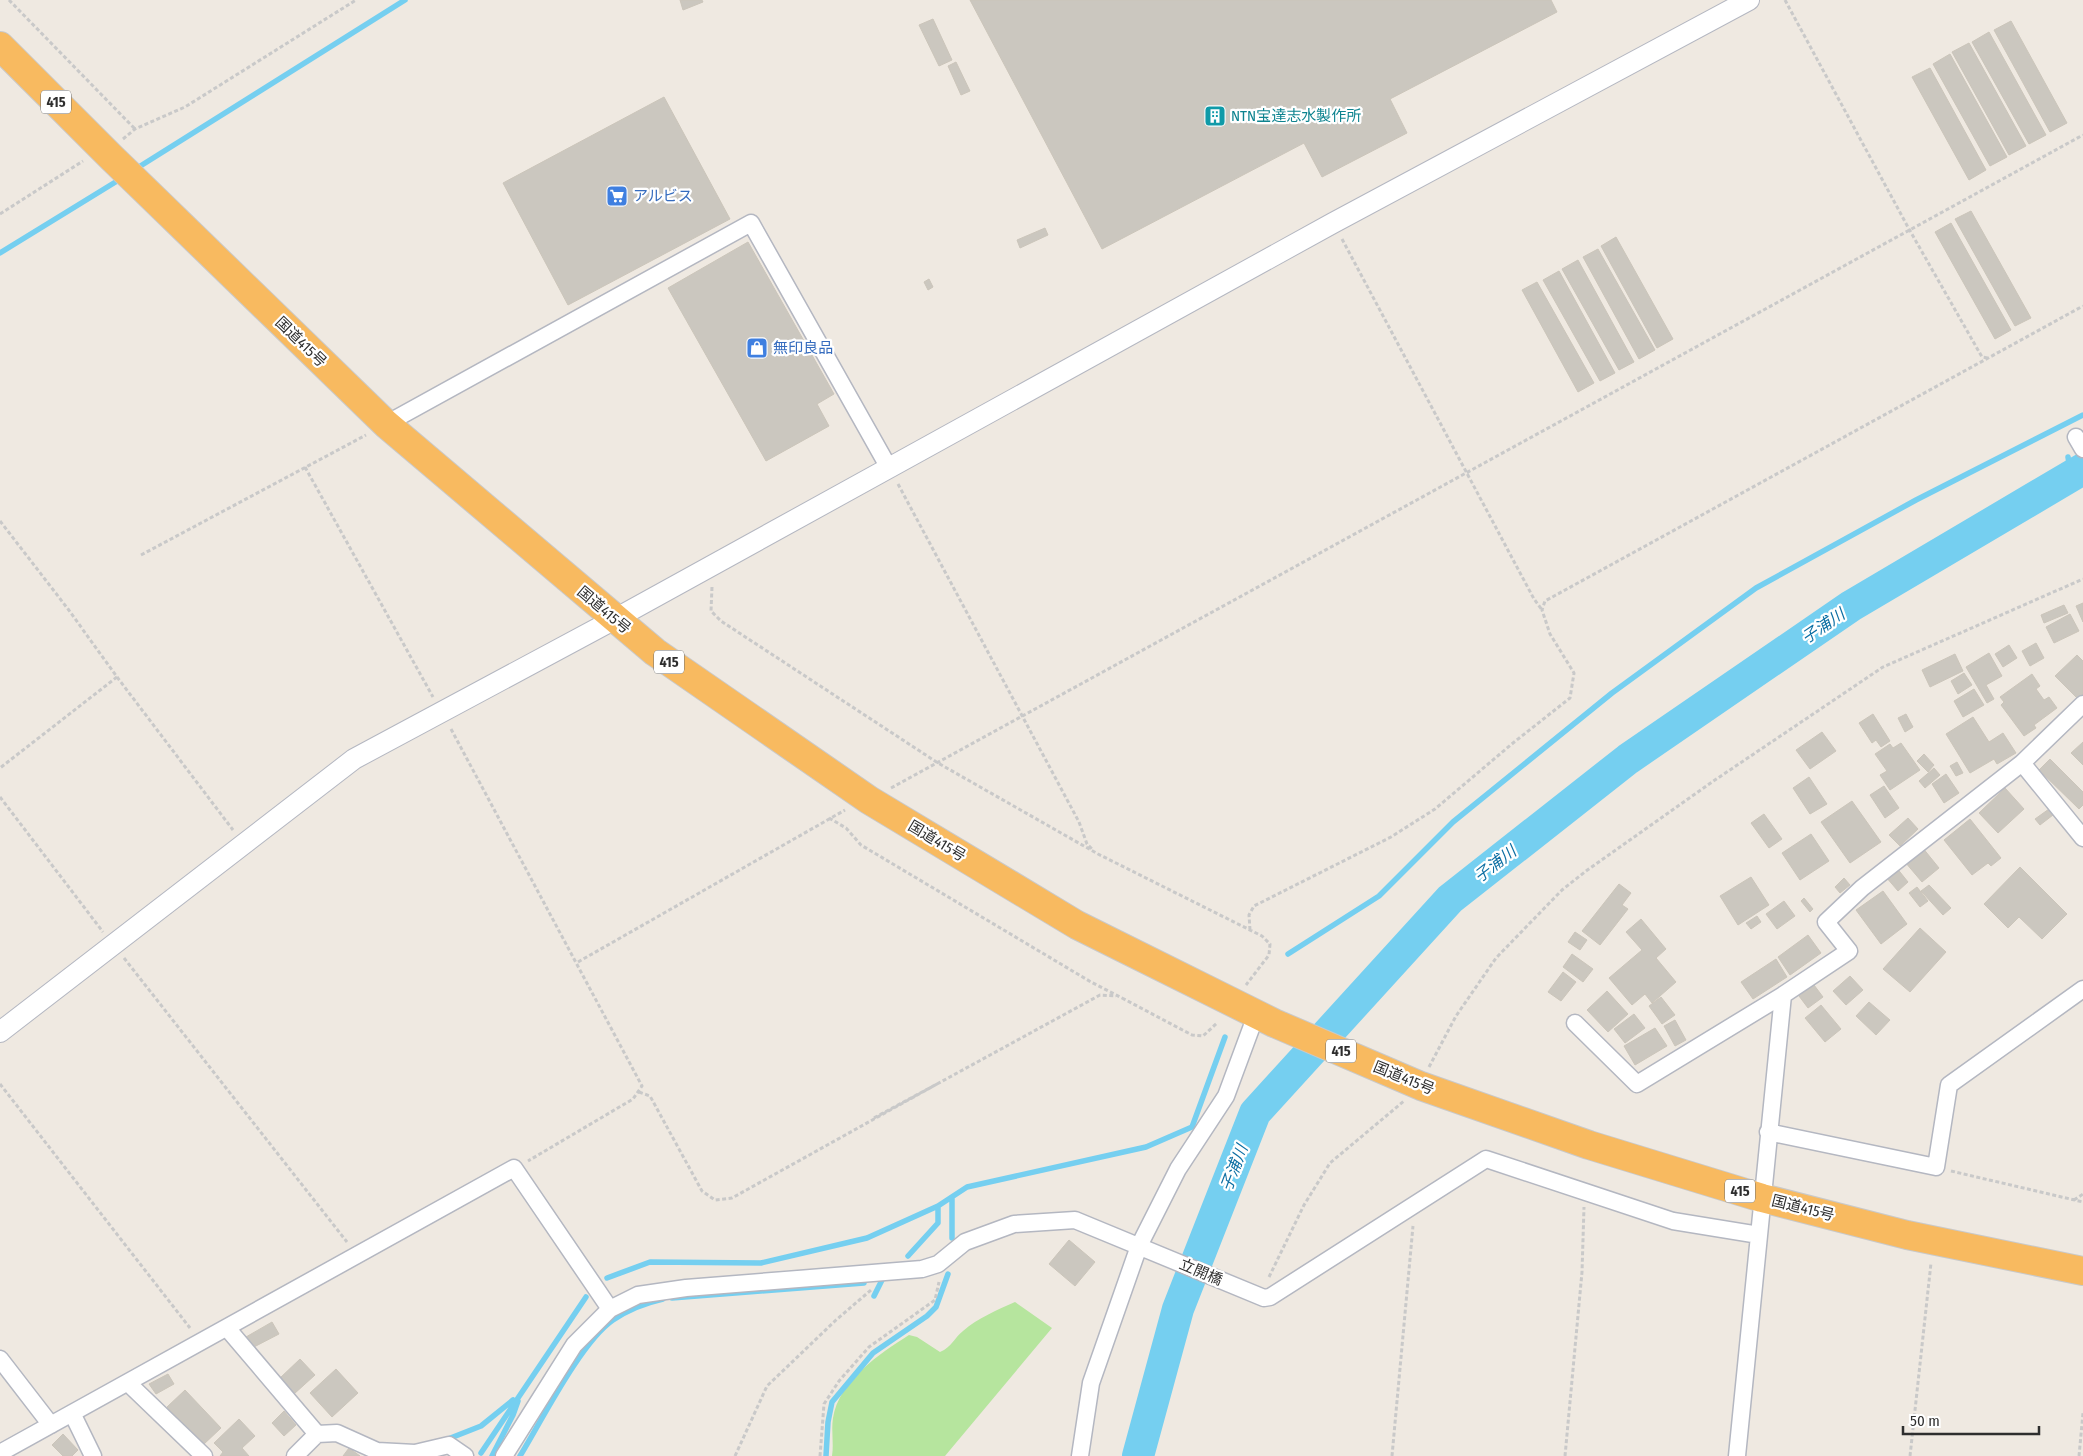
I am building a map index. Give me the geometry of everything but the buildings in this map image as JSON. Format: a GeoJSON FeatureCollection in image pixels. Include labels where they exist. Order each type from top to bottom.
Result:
{"type":"FeatureCollection","features":[{"type":"Feature","properties":{"kind":"highway","name":"国道415号"},"geometry":{"type":"LineString","coordinates":[[0,46],[144,190],[386,424],[655,652],[869,800],[1077,925],[1265,1019],[1414,1083],[1589,1145],[1762,1198],[1933,1240],[2083,1271]]}},
{"type":"Feature","properties":{"kind":"street"},"geometry":{"type":"LineString","coordinates":[[0,1032],[242,843],[354,759],[615,619],[1333,223],[1749,0]]}},
{"type":"Feature","properties":{"kind":"street"},"geometry":{"type":"LineString","coordinates":[[386,424],[751,223],[889,468]]}},
{"type":"Feature","properties":{"kind":"street"},"geometry":{"type":"LineString","coordinates":[[1575,1023],[1637,1084],[1783,995],[1849,951],[1826,922],[1862,888],[2022,763],[2083,704]]}},
{"type":"Feature","properties":{"kind":"street"},"geometry":{"type":"LineString","coordinates":[[2022,763],[2083,838]]}},
{"type":"Feature","properties":{"kind":"street"},"geometry":{"type":"LineString","coordinates":[[1768,1132],[1936,1168],[1949,1085],[2083,989]]}},
{"type":"Feature","properties":{"kind":"street"},"geometry":{"type":"LineString","coordinates":[[1737,1456],[1783,995]]}},
{"type":"Feature","properties":{"kind":"street"},"geometry":{"type":"LineString","coordinates":[[1080,1456],[1091,1383],[1144,1248],[1178,1169],[1226,1096],[1265,1019]]}},
{"type":"Feature","properties":{"kind":"street"},"geometry":{"type":"LineString","coordinates":[[1276,1292],[1486,1160],[1673,1222],[1759,1236]]}},
{"type":"Feature","properties":{"kind":"street"},"geometry":{"type":"LineString","coordinates":[[0,1453],[514,1168],[610,1309]]}},
{"type":"Feature","properties":{"kind":"street","name":"立開橋"},"geometry":{"type":"LineString","coordinates":[[938,1264],[965,1242],[1014,1224],[1075,1220],[1253,1295],[1264,1298],[1270,1297],[1276,1292]]}},
{"type":"Feature","properties":{"kind":"street"},"geometry":{"type":"LineString","coordinates":[[504,1456],[574,1345],[610,1309],[638,1295],[686,1288],[870,1275],[922,1269],[938,1264]]}},
{"type":"Feature","properties":{"kind":"street"},"geometry":{"type":"LineString","coordinates":[[227,1328],[317,1434]]}},
{"type":"Feature","properties":{"kind":"street"},"geometry":{"type":"LineString","coordinates":[[0,1360],[51,1425]]}},
{"type":"Feature","properties":{"kind":"street"},"geometry":{"type":"LineString","coordinates":[[128,1383],[204,1456]]}},
{"type":"Feature","properties":{"kind":"street"},"geometry":{"type":"LineString","coordinates":[[72,1413],[93,1456]]}},
{"type":"Feature","properties":{"kind":"street"},"geometry":{"type":"LineString","coordinates":[[295,1456],[317,1434],[337,1433],[377,1451],[414,1453],[449,1445],[465,1456]]}},
{"type":"Feature","properties":{"kind":"path"},"geometry":{"type":"LineString","coordinates":[[9,0],[135,129],[185,107],[356,0]]}},
{"type":"Feature","properties":{"kind":"path"},"geometry":{"type":"LineString","coordinates":[[1785,0],[1909,229],[1982,357],[1989,358]]}},
{"type":"Feature","properties":{"kind":"path"},"geometry":{"type":"LineString","coordinates":[[869,800],[1467,474],[2083,134]]}},
{"type":"Feature","properties":{"kind":"path"},"geometry":{"type":"LineString","coordinates":[[0,214],[77,163],[109,155]]}},
{"type":"Feature","properties":{"kind":"path"},"geometry":{"type":"LineString","coordinates":[[1250,930],[1249,915],[1254,906],[1391,837],[1435,809],[1513,742],[1570,698],[1574,673],[1550,634],[1542,610],[1534,599],[1333,223]]}},
{"type":"Feature","properties":{"kind":"path"},"geometry":{"type":"LineString","coordinates":[[1542,610],[1545,601],[2083,306]]}},
{"type":"Feature","properties":{"kind":"path"},"geometry":{"type":"LineString","coordinates":[[141,555],[386,424]]}},
{"type":"Feature","properties":{"kind":"path"},"geometry":{"type":"LineString","coordinates":[[306,467],[578,962],[642,1086],[633,1099],[514,1168]]}},
{"type":"Feature","properties":{"kind":"path"},"geometry":{"type":"LineString","coordinates":[[889,468],[1079,822],[1087,844],[1098,854]]}},
{"type":"Feature","properties":{"kind":"path"},"geometry":{"type":"LineString","coordinates":[[0,521],[242,843]]}},
{"type":"Feature","properties":{"kind":"path"},"geometry":{"type":"LineString","coordinates":[[703,570],[713,588],[711,611],[720,621],[938,763],[1098,854],[1262,936],[1270,944],[1269,955],[1243,990]]}},
{"type":"Feature","properties":{"kind":"path"},"geometry":{"type":"LineString","coordinates":[[1276,1292],[1268,1283],[1272,1270],[1304,1205],[1330,1164],[1357,1139],[1402,1104],[1456,1016],[1496,958],[1562,890],[1712,782],[1883,667],[2083,579]]}},
{"type":"Feature","properties":{"kind":"path"},"geometry":{"type":"LineString","coordinates":[[0,768],[117,677]]}},
{"type":"Feature","properties":{"kind":"path"},"geometry":{"type":"LineString","coordinates":[[0,797],[356,1255]]}},
{"type":"Feature","properties":{"kind":"path"},"geometry":{"type":"LineString","coordinates":[[578,962],[828,818],[846,828],[861,845],[1083,977],[1192,1035],[1203,1036],[1217,1023]]}},
{"type":"Feature","properties":{"kind":"path"},"geometry":{"type":"LineString","coordinates":[[872,1119],[1100,995],[1122,998]]}},
{"type":"Feature","properties":{"kind":"path"},"geometry":{"type":"LineString","coordinates":[[0,1084],[202,1342]]}},
{"type":"Feature","properties":{"kind":"path"},"geometry":{"type":"LineString","coordinates":[[639,1092],[650,1096],[702,1191],[715,1200],[732,1198],[829,1142],[937,1084]]}},
{"type":"Feature","properties":{"kind":"path"},"geometry":{"type":"LineString","coordinates":[[1936,1168],[2083,1202]]}},
{"type":"Feature","properties":{"kind":"path"},"geometry":{"type":"LineString","coordinates":[[1565,1456],[1582,1272],[1584,1192]]}},
{"type":"Feature","properties":{"kind":"path"},"geometry":{"type":"LineString","coordinates":[[2074,1200],[2083,1194]]}},
{"type":"Feature","properties":{"kind":"path"},"geometry":{"type":"LineString","coordinates":[[1392,1456],[1415,1205]]}},
{"type":"Feature","properties":{"kind":"path"},"geometry":{"type":"LineString","coordinates":[[1910,1456],[1933,1240]]}},
{"type":"Feature","properties":{"kind":"path"},"geometry":{"type":"LineString","coordinates":[[820,1456],[824,1404],[839,1380],[869,1347],[935,1300],[941,1274],[938,1264]]}},
{"type":"Feature","properties":{"kind":"path"},"geometry":{"type":"LineString","coordinates":[[735,1456],[768,1386],[836,1320],[871,1291],[870,1275]]}},
{"type":"Feature","properties":{"kind":"path"},"geometry":{"type":"LineString","coordinates":[[2079,1456],[2083,1413]]}},
{"type":"Feature","properties":{"kind":"green space"},"geometry":{"type":"Polygon","coordinates":[[[1015,1302],[1052,1328],[945,1456],[832,1456],[832,1423],[837,1405],[843,1392],[852,1380],[873,1360],[909,1335],[917,1337],[940,1352],[947,1348],[975,1322],[1015,1302]]]}},
{"type":"Feature","properties":{"kind":"waterway"},"geometry":{"type":"LineString","coordinates":[[134,170],[405,0]]}},
{"type":"Feature","properties":{"kind":"waterway"},"geometry":{"type":"LineString","coordinates":[[0,253],[122,178]]}},
{"type":"Feature","properties":{"kind":"waterway"},"geometry":{"type":"LineString","coordinates":[[1288,954],[1379,896],[1453,822],[1612,693],[1756,588],[1916,500],[2083,415]]}},
{"type":"Feature","properties":{"kind":"waterway"},"geometry":{"type":"LineString","coordinates":[[2068,457],[2071,476]]}},
{"type":"Feature","properties":{"kind":"waterway","name":"子浦川"},"geometry":{"type":"LineString","coordinates":[[1138,1456],[1178,1309],[1255,1113],[1450,899],[1628,759],[1851,606],[2083,469]]}},
{"type":"Feature","properties":{"kind":"waterway"},"geometry":{"type":"LineString","coordinates":[[607,1278],[650,1262],[761,1263],[867,1238],[938,1206],[967,1187],[1146,1147],[1192,1127],[1225,1037]]}},
{"type":"Feature","properties":{"kind":"waterway"},"geometry":{"type":"LineString","coordinates":[[952,1197],[952,1238]]}},
{"type":"Feature","properties":{"kind":"waterway"},"geometry":{"type":"LineString","coordinates":[[908,1256],[938,1223],[938,1206]]}},
{"type":"Feature","properties":{"kind":"waterway"},"geometry":{"type":"LineString","coordinates":[[826,1456],[828,1422],[832,1402],[873,1353],[927,1316],[936,1307],[948,1274]]}},
{"type":"Feature","properties":{"kind":"waterway"},"geometry":{"type":"LineString","coordinates":[[874,1296],[882,1280]]}},
{"type":"Feature","properties":{"kind":"waterway"},"geometry":{"type":"LineString","coordinates":[[672,1298],[864,1283]]}},
{"type":"Feature","properties":{"kind":"waterway"},"geometry":{"type":"LineString","coordinates":[[481,1453],[586,1297]]}},
{"type":"Feature","properties":{"kind":"waterway"},"geometry":{"type":"LineString","coordinates":[[520,1456],[575,1363],[588,1345],[613,1320],[643,1305],[663,1299]]}},
{"type":"Feature","properties":{"kind":"waterway"},"geometry":{"type":"LineString","coordinates":[[448,1439],[481,1426],[513,1400]]}},
{"type":"Feature","properties":{"kind":"waterway"},"geometry":{"type":"LineString","coordinates":[[492,1456],[518,1401]]}},
{"type":"Feature","properties":{"kind":"place","name":"NTN宝達志水製作所"},"geometry":{"type":"Point","coordinates":[1215,116]}},
{"type":"Feature","properties":{"kind":"place","name":"アルビス"},"geometry":{"type":"Point","coordinates":[617,196]}},
{"type":"Feature","properties":{"kind":"place","name":"無印良品"},"geometry":{"type":"Point","coordinates":[757,348]}}]}
